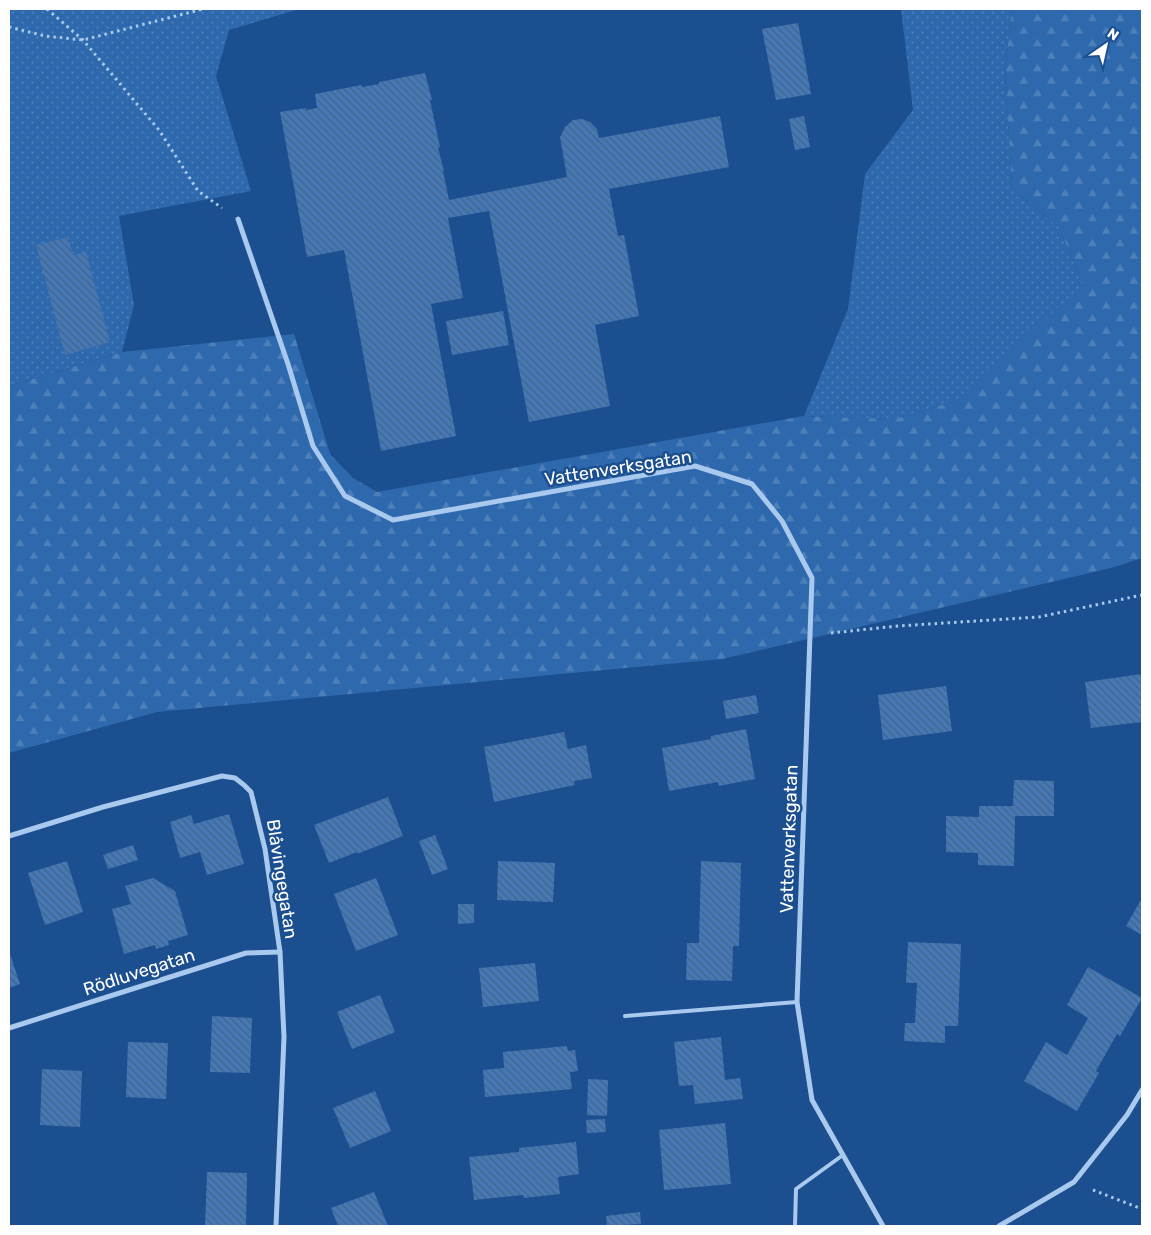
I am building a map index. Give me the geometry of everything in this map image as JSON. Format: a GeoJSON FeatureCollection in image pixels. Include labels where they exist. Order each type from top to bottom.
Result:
{"type":"FeatureCollection","features":[{"type":"Feature","properties":{"kind":"street","name":"Vattenverksgatan"},"geometry":{"type":"LineString","coordinates":[[238,219],[288,364],[313,446],[345,496],[394,520],[695,466],[752,484],[782,521],[812,578],[797,1002],[812,1100],[883,1226]]}},
{"type":"Feature","properties":{"kind":"street","name":"Blåvingegatan"},"geometry":{"type":"LineString","coordinates":[[9,836],[103,807],[222,776],[235,778],[252,792],[265,849],[280,952],[284,1037],[276,1226]]}},
{"type":"Feature","properties":{"kind":"street","name":"Rödluvegatan"},"geometry":{"type":"LineString","coordinates":[[9,1028],[246,953],[280,952]]}},
{"type":"Feature","properties":{"kind":"street"},"geometry":{"type":"LineString","coordinates":[[999,1226],[1074,1182],[1127,1115],[1142,1090]]}},
{"type":"Feature","properties":{"kind":"lane"},"geometry":{"type":"LineString","coordinates":[[625,1016],[797,1002]]}},
{"type":"Feature","properties":{"kind":"lane"},"geometry":{"type":"LineString","coordinates":[[796,1226],[796,1189],[843,1155]]}},
{"type":"Feature","properties":{"kind":"path"},"geometry":{"type":"LineString","coordinates":[[47,9],[83,40],[159,130],[198,190],[238,219]]}},
{"type":"Feature","properties":{"kind":"path"},"geometry":{"type":"LineString","coordinates":[[9,27],[44,36],[83,40],[203,9]]}},
{"type":"Feature","properties":{"kind":"path"},"geometry":{"type":"LineString","coordinates":[[810,635],[898,626],[1039,617],[1142,594]]}},
{"type":"Feature","properties":{"kind":"path"},"geometry":{"type":"LineString","coordinates":[[1074,1182],[1142,1209]]}},
{"type":"Feature","properties":{"kind":"green space"},"geometry":{"type":"Polygon","coordinates":[[[9,9],[299,9],[229,30],[216,76],[251,191],[119,216],[134,305],[122,352],[9,386],[9,9]]]}},
{"type":"Feature","properties":{"kind":"green space"},"geometry":{"type":"Polygon","coordinates":[[[901,9],[1012,9],[1005,70],[1012,189],[1059,227],[1083,285],[1059,337],[955,401],[895,419],[804,416],[848,309],[865,174],[913,110],[901,9]]]}},
{"type":"Feature","properties":{"kind":"green space"},"geometry":{"type":"Polygon","coordinates":[[[1012,9],[1142,9],[1142,558],[1111,568],[722,659],[157,712],[9,753],[9,386],[122,352],[294,334],[330,454],[353,478],[377,492],[804,416],[895,419],[955,401],[1083,285],[1059,227],[1012,189],[1005,70],[1012,9]]]}},
{"type":"Feature","properties":{"kind":"building"},"geometry":{"type":"Polygon","coordinates":[[[798,23],[811,94],[776,100],[762,29],[798,23]]]}},
{"type":"Feature","properties":{"kind":"building"},"geometry":{"type":"Polygon","coordinates":[[[425,73],[432,100],[430,100],[440,147],[438,148],[449,200],[567,177],[560,137],[565,127],[573,120],[582,119],[590,122],[597,129],[599,138],[720,116],[729,167],[609,189],[618,236],[624,235],[639,316],[595,325],[610,406],[529,422],[489,211],[448,218],[463,298],[431,304],[456,436],[381,451],[344,250],[307,257],[280,112],[317,108],[315,94],[361,85],[362,87],[379,84],[379,82],[425,73]]]}},
{"type":"Feature","properties":{"kind":"building"},"geometry":{"type":"Polygon","coordinates":[[[804,116],[810,147],[795,150],[789,119],[804,116]]]}},
{"type":"Feature","properties":{"kind":"building"},"geometry":{"type":"Polygon","coordinates":[[[68,237],[73,255],[86,252],[110,342],[65,355],[36,245],[68,237]]]}},
{"type":"Feature","properties":{"kind":"building"},"geometry":{"type":"Polygon","coordinates":[[[503,311],[509,345],[452,355],[446,321],[503,311]]]}},
{"type":"Feature","properties":{"kind":"building"},"geometry":{"type":"Polygon","coordinates":[[[1142,674],[1142,722],[1091,728],[1085,682],[1142,674]]]}},
{"type":"Feature","properties":{"kind":"building"},"geometry":{"type":"Polygon","coordinates":[[[946,686],[952,731],[883,740],[878,695],[946,686]]]}},
{"type":"Feature","properties":{"kind":"building"},"geometry":{"type":"Polygon","coordinates":[[[756,695],[759,713],[726,719],[723,701],[756,695]]]}},
{"type":"Feature","properties":{"kind":"building"},"geometry":{"type":"Polygon","coordinates":[[[746,729],[755,779],[719,786],[718,782],[669,791],[662,748],[711,739],[711,736],[746,729]]]}},
{"type":"Feature","properties":{"kind":"building"},"geometry":{"type":"Polygon","coordinates":[[[564,732],[568,749],[586,745],[592,778],[574,781],[575,785],[494,802],[484,747],[564,732]]]}},
{"type":"Feature","properties":{"kind":"building"},"geometry":{"type":"Polygon","coordinates":[[[1014,780],[1054,781],[1054,816],[1015,816],[1014,866],[978,865],[978,853],[946,852],[946,816],[979,817],[979,806],[1013,806],[1014,780]]]}},
{"type":"Feature","properties":{"kind":"building"},"geometry":{"type":"Polygon","coordinates":[[[388,797],[403,836],[329,863],[314,825],[388,797]]]}},
{"type":"Feature","properties":{"kind":"building"},"geometry":{"type":"Polygon","coordinates":[[[229,814],[244,864],[207,875],[200,852],[180,858],[170,822],[191,815],[194,824],[229,814]]]}},
{"type":"Feature","properties":{"kind":"building"},"geometry":{"type":"Polygon","coordinates":[[[435,835],[448,869],[432,875],[419,841],[435,835]]]}},
{"type":"Feature","properties":{"kind":"building"},"geometry":{"type":"Polygon","coordinates":[[[133,845],[138,860],[108,869],[103,855],[133,845]]]}},
{"type":"Feature","properties":{"kind":"building"},"geometry":{"type":"Polygon","coordinates":[[[67,861],[83,912],[45,925],[28,873],[67,861]]]}},
{"type":"Feature","properties":{"kind":"building"},"geometry":{"type":"Polygon","coordinates":[[[498,861],[555,863],[553,902],[497,900],[498,861]]]}},
{"type":"Feature","properties":{"kind":"building"},"geometry":{"type":"Polygon","coordinates":[[[701,861],[741,863],[739,946],[733,946],[732,981],[686,980],[687,943],[699,943],[701,861]]]}},
{"type":"Feature","properties":{"kind":"building"},"geometry":{"type":"Polygon","coordinates":[[[153,878],[175,891],[188,935],[168,941],[169,945],[156,949],[155,945],[124,954],[112,909],[131,904],[125,886],[153,878]]]}},
{"type":"Feature","properties":{"kind":"building"},"geometry":{"type":"Polygon","coordinates":[[[376,878],[398,935],[356,951],[334,894],[376,878]]]}},
{"type":"Feature","properties":{"kind":"building"},"geometry":{"type":"Polygon","coordinates":[[[1142,898],[1142,935],[1126,926],[1142,898]]]}},
{"type":"Feature","properties":{"kind":"building"},"geometry":{"type":"Polygon","coordinates":[[[458,904],[474,904],[474,923],[458,924],[458,904]]]}},
{"type":"Feature","properties":{"kind":"building"},"geometry":{"type":"Polygon","coordinates":[[[908,942],[961,944],[958,1026],[945,1026],[945,1043],[904,1041],[905,1023],[915,1023],[917,983],[906,983],[908,942]]]}},
{"type":"Feature","properties":{"kind":"building"},"geometry":{"type":"Polygon","coordinates":[[[9,951],[20,984],[9,988],[9,951]]]}},
{"type":"Feature","properties":{"kind":"building"},"geometry":{"type":"Polygon","coordinates":[[[535,963],[539,1001],[483,1007],[479,968],[535,963]]]}},
{"type":"Feature","properties":{"kind":"building"},"geometry":{"type":"Polygon","coordinates":[[[1088,967],[1142,998],[1120,1036],[1117,1034],[1096,1071],[1099,1073],[1077,1111],[1024,1081],[1046,1042],[1067,1055],[1088,1018],[1067,1005],[1088,967]]]}},
{"type":"Feature","properties":{"kind":"building"},"geometry":{"type":"Polygon","coordinates":[[[380,995],[395,1032],[352,1049],[337,1012],[380,995]]]}},
{"type":"Feature","properties":{"kind":"building"},"geometry":{"type":"Polygon","coordinates":[[[212,1016],[252,1018],[250,1073],[210,1072],[212,1016]]]}},
{"type":"Feature","properties":{"kind":"building"},"geometry":{"type":"Polygon","coordinates":[[[721,1037],[725,1080],[740,1078],[743,1099],[695,1104],[693,1085],[679,1086],[674,1042],[721,1037]]]}},
{"type":"Feature","properties":{"kind":"building"},"geometry":{"type":"Polygon","coordinates":[[[128,1042],[168,1043],[166,1099],[126,1097],[128,1042]]]}},
{"type":"Feature","properties":{"kind":"building"},"geometry":{"type":"Polygon","coordinates":[[[567,1046],[568,1051],[575,1050],[578,1071],[570,1072],[572,1089],[485,1097],[483,1070],[504,1068],[503,1052],[567,1046]]]}},
{"type":"Feature","properties":{"kind":"building"},"geometry":{"type":"Polygon","coordinates":[[[42,1069],[82,1071],[80,1127],[40,1125],[42,1069]]]}},
{"type":"Feature","properties":{"kind":"building"},"geometry":{"type":"Polygon","coordinates":[[[588,1079],[608,1080],[607,1116],[587,1115],[588,1079]]]}},
{"type":"Feature","properties":{"kind":"building"},"geometry":{"type":"Polygon","coordinates":[[[375,1091],[391,1131],[350,1148],[333,1108],[375,1091]]]}},
{"type":"Feature","properties":{"kind":"building"},"geometry":{"type":"Polygon","coordinates":[[[605,1119],[606,1132],[587,1133],[586,1120],[605,1119]]]}},
{"type":"Feature","properties":{"kind":"building"},"geometry":{"type":"Polygon","coordinates":[[[725,1123],[731,1184],[664,1190],[659,1130],[725,1123]]]}},
{"type":"Feature","properties":{"kind":"building"},"geometry":{"type":"Polygon","coordinates":[[[576,1142],[579,1174],[558,1177],[560,1194],[524,1198],[523,1195],[474,1200],[469,1157],[519,1152],[519,1148],[576,1142]]]}},
{"type":"Feature","properties":{"kind":"building"},"geometry":{"type":"Polygon","coordinates":[[[207,1172],[247,1173],[246,1226],[205,1226],[207,1172]]]}},
{"type":"Feature","properties":{"kind":"building"},"geometry":{"type":"Polygon","coordinates":[[[374,1192],[388,1226],[338,1226],[331,1208],[374,1192]]]}},
{"type":"Feature","properties":{"kind":"building"},"geometry":{"type":"Polygon","coordinates":[[[640,1212],[641,1224],[607,1226],[606,1216],[640,1212]]]}}]}
